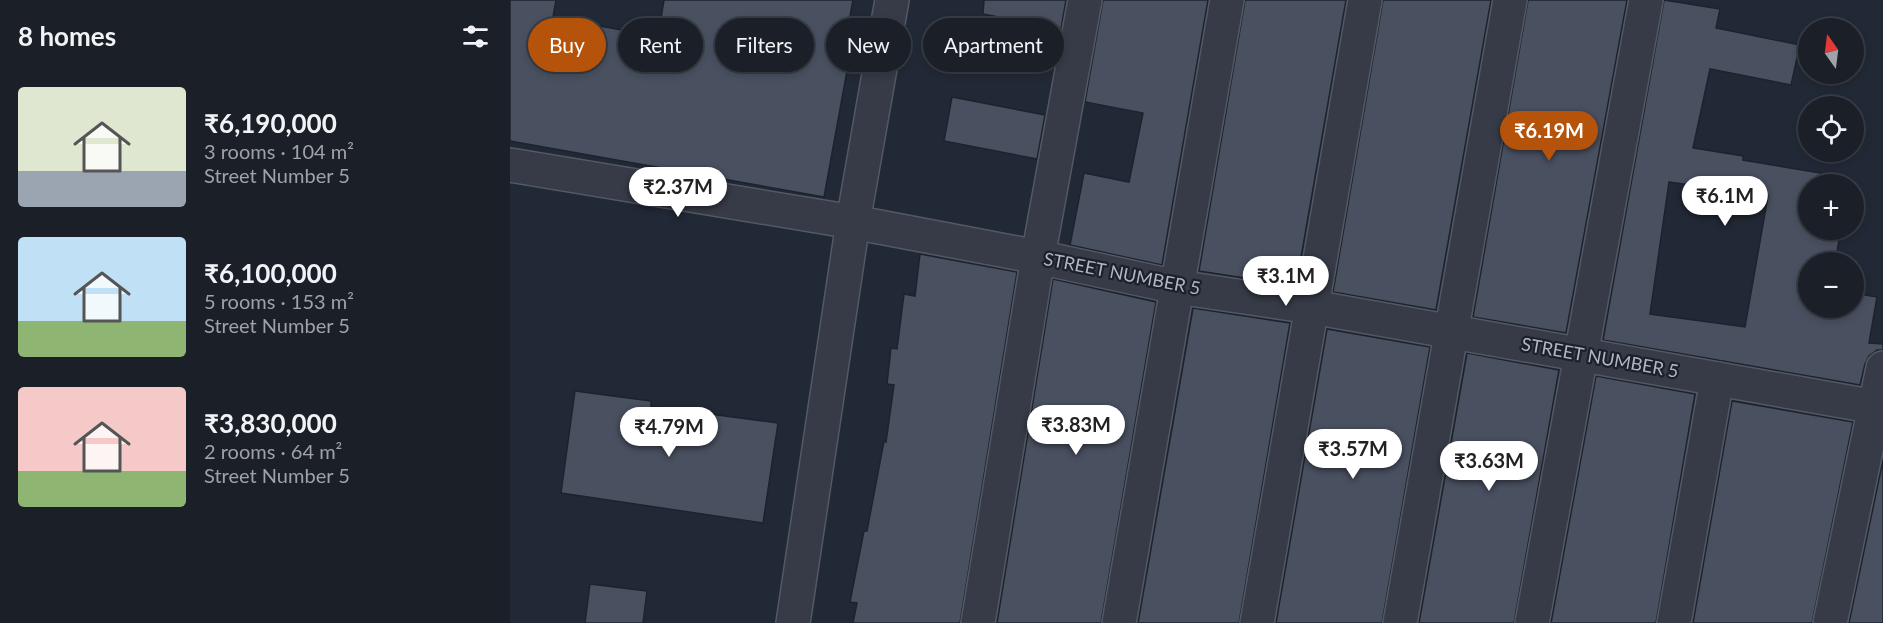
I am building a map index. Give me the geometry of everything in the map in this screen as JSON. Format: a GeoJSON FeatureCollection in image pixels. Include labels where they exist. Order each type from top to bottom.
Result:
{"type":"FeatureCollection","features":[{"type":"Feature","properties":{"kind":"street"},"geometry":{"type":"LineString","coordinates":[[793,623],[854,222],[892,0]]}},
{"type":"Feature","properties":{"kind":"street"},"geometry":{"type":"LineString","coordinates":[[978,623],[1038,257],[1085,0]]}},
{"type":"Feature","properties":{"kind":"street"},"geometry":{"type":"LineString","coordinates":[[1119,623],[1227,0]]}},
{"type":"Feature","properties":{"kind":"street"},"geometry":{"type":"LineString","coordinates":[[1257,623],[1365,0]]}},
{"type":"Feature","properties":{"kind":"street"},"geometry":{"type":"LineString","coordinates":[[1400,623],[1510,0]]}},
{"type":"Feature","properties":{"kind":"street"},"geometry":{"type":"LineString","coordinates":[[1532,623],[1646,0]]}},
{"type":"Feature","properties":{"kind":"street","name":"STREET NUMBER 5"},"geometry":{"type":"LineString","coordinates":[[510,165],[854,222],[1038,257],[1177,287],[1312,307],[1876,407]]}},
{"type":"Feature","properties":{"kind":"street"},"geometry":{"type":"LineString","coordinates":[[1830,623],[1883,368]]}},
{"type":"Feature","properties":{"kind":"street"},"geometry":{"type":"LineString","coordinates":[[1674,623],[1717,379]]}},
{"type":"Feature","properties":{"kind":"building"},"geometry":{"type":"Polygon","coordinates":[[[510,0],[556,0],[553,17],[558,18],[528,18],[528,72],[606,72],[606,27],[618,29],[618,72],[703,72],[703,18],[661,18],[664,0],[853,0],[850,18],[826,18],[826,72],[847,72],[824,197],[510,141],[510,0]]]}},
{"type":"Feature","properties":{"kind":"building"},"geometry":{"type":"Polygon","coordinates":[[[984,0],[1066,0],[1063,18],[1004,18],[983,14],[984,0]]]}},
{"type":"Feature","properties":{"kind":"building"},"geometry":{"type":"Polygon","coordinates":[[[1103,0],[1208,0],[1162,265],[1070,245],[1084,173],[1129,182],[1143,113],[1085,102],[1103,0]]]}},
{"type":"Feature","properties":{"kind":"building"},"geometry":{"type":"Polygon","coordinates":[[[1245,0],[1346,0],[1296,286],[1199,271],[1245,0]]]}},
{"type":"Feature","properties":{"kind":"building"},"geometry":{"type":"Polygon","coordinates":[[[1383,0],[1491,0],[1436,310],[1333,292],[1383,0]]]}},
{"type":"Feature","properties":{"kind":"building"},"geometry":{"type":"Polygon","coordinates":[[[1528,0],[1627,0],[1566,333],[1473,317],[1528,0]]]}},
{"type":"Feature","properties":{"kind":"building"},"geometry":{"type":"Polygon","coordinates":[[[1664,0],[1720,9],[1716,28],[1798,45],[1791,85],[1710,69],[1693,148],[1743,156],[1743,160],[1826,174],[1798,174],[1798,240],[1839,240],[1837,252],[1798,252],[1798,318],[1864,318],[1864,295],[1877,297],[1869,343],[1883,344],[1883,350],[1877,350],[1869,356],[1860,385],[1603,340],[1664,0]],[[1669,182],[1650,314],[1745,327],[1768,196],[1669,182]]]}},
{"type":"Feature","properties":{"kind":"building"},"geometry":{"type":"Polygon","coordinates":[[[952,97],[1045,115],[1037,159],[944,141],[952,97]]]}},
{"type":"Feature","properties":{"kind":"building"},"geometry":{"type":"Polygon","coordinates":[[[920,254],[1017,272],[960,623],[853,623],[857,603],[850,602],[864,531],[867,531],[884,441],[886,442],[894,385],[887,384],[891,348],[897,349],[904,294],[915,296],[920,254]]]}},
{"type":"Feature","properties":{"kind":"building"},"geometry":{"type":"Polygon","coordinates":[[[1053,279],[1156,302],[1101,623],[997,623],[1053,279]]]}},
{"type":"Feature","properties":{"kind":"building"},"geometry":{"type":"Polygon","coordinates":[[[1193,308],[1290,323],[1239,623],[1138,623],[1193,308]]]}},
{"type":"Feature","properties":{"kind":"building"},"geometry":{"type":"Polygon","coordinates":[[[1327,329],[1430,347],[1382,623],[1276,623],[1327,329]]]}},
{"type":"Feature","properties":{"kind":"building"},"geometry":{"type":"Polygon","coordinates":[[[1467,353],[1559,370],[1514,623],[1419,623],[1467,353]]]}},
{"type":"Feature","properties":{"kind":"building"},"geometry":{"type":"Polygon","coordinates":[[[1596,376],[1695,394],[1656,623],[1551,623],[1596,376]]]}},
{"type":"Feature","properties":{"kind":"building"},"geometry":{"type":"Polygon","coordinates":[[[575,391],[651,401],[651,406],[778,423],[763,523],[561,493],[575,391]]]}},
{"type":"Feature","properties":{"kind":"building"},"geometry":{"type":"Polygon","coordinates":[[[1732,401],[1853,422],[1812,623],[1693,623],[1732,401]]]}},
{"type":"Feature","properties":{"kind":"building"},"geometry":{"type":"Polygon","coordinates":[[[1883,460],[1883,623],[1849,623],[1883,460]]]}},
{"type":"Feature","properties":{"kind":"building"},"geometry":{"type":"Polygon","coordinates":[[[590,584],[647,591],[643,623],[585,623],[590,584]]]}}]}
